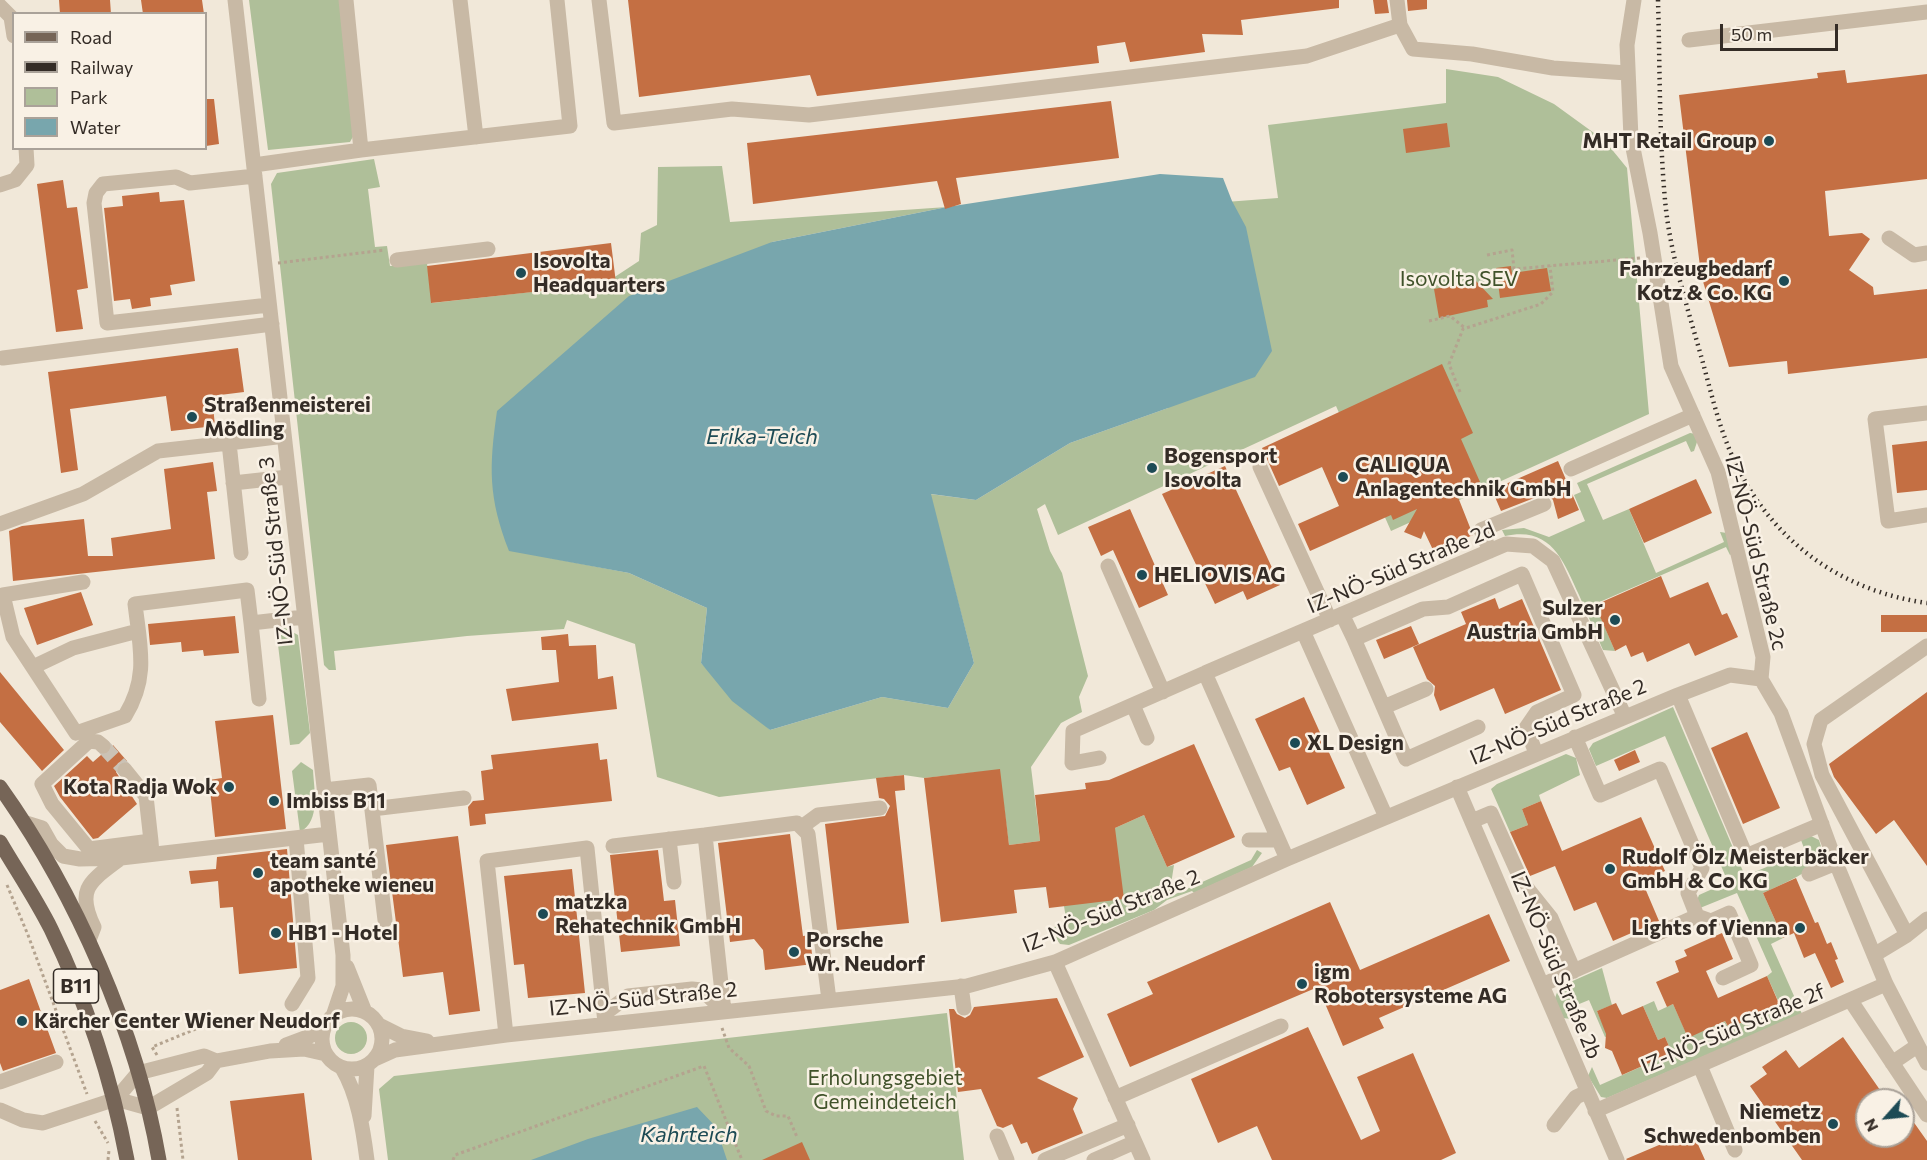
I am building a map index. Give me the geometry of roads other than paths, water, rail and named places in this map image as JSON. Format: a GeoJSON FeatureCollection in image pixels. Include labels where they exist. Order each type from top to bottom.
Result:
{"type":"FeatureCollection","features":[{"type":"Feature","properties":{"kind":"main road","name":"B11"},"geometry":{"type":"LineString","coordinates":[[0,787],[26,823],[89,940],[138,1073],[159,1160]]}},
{"type":"Feature","properties":{"kind":"main road","name":"B11"},"geometry":{"type":"LineString","coordinates":[[0,842],[51,928],[86,1010],[116,1099],[128,1160]]}},
{"type":"Feature","properties":{"kind":"street","name":"IZ-NÖ-Süd Straße 3"},"geometry":{"type":"LineString","coordinates":[[235,0],[343,955],[343,986],[329,1020]]}},
{"type":"Feature","properties":{"kind":"street"},"geometry":{"type":"LineString","coordinates":[[346,0],[362,150]]}},
{"type":"Feature","properties":{"kind":"street"},"geometry":{"type":"LineString","coordinates":[[460,0],[476,137]]}},
{"type":"Feature","properties":{"kind":"street"},"geometry":{"type":"LineString","coordinates":[[269,305],[107,323],[94,203],[96,193],[102,184],[176,177],[190,183],[362,150],[570,126],[557,0]]}},
{"type":"Feature","properties":{"kind":"street"},"geometry":{"type":"LineString","coordinates":[[599,0],[614,123],[732,108],[809,115],[1295,58],[1400,26]]}},
{"type":"Feature","properties":{"kind":"street"},"geometry":{"type":"LineString","coordinates":[[1397,0],[1400,26],[1413,49],[1472,54],[1553,68],[1627,73]]}},
{"type":"Feature","properties":{"kind":"street","name":"IZ-NÖ-Süd Straße 2c"},"geometry":{"type":"LineString","coordinates":[[1634,0],[1627,45],[1631,138],[1671,366],[1718,472],[1763,657],[1761,679],[1781,713],[1836,863],[1886,984],[1927,1063]]}},
{"type":"Feature","properties":{"kind":"street"},"geometry":{"type":"LineString","coordinates":[[0,6],[11,17],[12,23]]}},
{"type":"Feature","properties":{"kind":"street"},"geometry":{"type":"LineString","coordinates":[[1689,40],[1927,12]]}},
{"type":"Feature","properties":{"kind":"street"},"geometry":{"type":"LineString","coordinates":[[0,185],[15,180],[27,165],[26,150]]}},
{"type":"Feature","properties":{"kind":"street"},"geometry":{"type":"LineString","coordinates":[[1889,238],[1914,255],[1927,254]]}},
{"type":"Feature","properties":{"kind":"street"},"geometry":{"type":"LineString","coordinates":[[397,254],[488,249]]}},
{"type":"Feature","properties":{"kind":"street"},"geometry":{"type":"LineString","coordinates":[[3,358],[272,324]]}},
{"type":"Feature","properties":{"kind":"street"},"geometry":{"type":"LineString","coordinates":[[1927,413],[1875,419],[1888,520],[1927,516]]}},
{"type":"Feature","properties":{"kind":"street"},"geometry":{"type":"LineString","coordinates":[[1571,469],[1692,415]]}},
{"type":"Feature","properties":{"kind":"street"},"geometry":{"type":"LineString","coordinates":[[0,524],[83,494],[158,451],[284,436]]}},
{"type":"Feature","properties":{"kind":"street"},"geometry":{"type":"LineString","coordinates":[[229,443],[241,553]]}},
{"type":"Feature","properties":{"kind":"street"},"geometry":{"type":"LineString","coordinates":[[1260,467],[1336,617],[1354,639],[1406,759],[1478,727]]}},
{"type":"Feature","properties":{"kind":"street"},"geometry":{"type":"LineString","coordinates":[[233,483],[288,477]]}},
{"type":"Feature","properties":{"kind":"street"},"geometry":{"type":"LineString","coordinates":[[1490,551],[1481,530],[1544,504]]}},
{"type":"Feature","properties":{"kind":"street","name":"IZ-NÖ-Süd Straße 2d"},"geometry":{"type":"LineString","coordinates":[[1099,758],[1072,763],[1073,731],[1506,544],[1533,546],[1553,561],[1625,717]]}},
{"type":"Feature","properties":{"kind":"street"},"geometry":{"type":"LineString","coordinates":[[1108,566],[1163,692]]}},
{"type":"Feature","properties":{"kind":"street"},"geometry":{"type":"LineString","coordinates":[[1354,639],[1423,609],[1448,607],[1522,574],[1574,696],[1537,712],[1526,728],[1536,753]]}},
{"type":"Feature","properties":{"kind":"street"},"geometry":{"type":"LineString","coordinates":[[83,582],[3,595],[13,637],[76,733],[125,716],[137,696],[142,659],[135,604],[247,590],[259,699]]}},
{"type":"Feature","properties":{"kind":"street"},"geometry":{"type":"LineString","coordinates":[[1412,585],[1423,609]]}},
{"type":"Feature","properties":{"kind":"street"},"geometry":{"type":"LineString","coordinates":[[251,623],[304,616]]}},
{"type":"Feature","properties":{"kind":"street"},"geometry":{"type":"LineString","coordinates":[[33,667],[73,648],[138,631]]}},
{"type":"Feature","properties":{"kind":"street"},"geometry":{"type":"LineString","coordinates":[[1303,631],[1386,817]]}},
{"type":"Feature","properties":{"kind":"street"},"geometry":{"type":"LineString","coordinates":[[1907,935],[1822,775],[1814,744],[1821,720],[1927,646]]}},
{"type":"Feature","properties":{"kind":"street"},"geometry":{"type":"LineString","coordinates":[[1205,673],[1287,860]]}},
{"type":"Feature","properties":{"kind":"street","name":"IZ-NÖ-Süd Straße 2"},"geometry":{"type":"LineString","coordinates":[[371,1063],[395,1050],[506,1035],[605,1018],[721,1011],[961,986],[1055,962],[1575,736],[1730,675],[1761,679]]}},
{"type":"Feature","properties":{"kind":"street"},"geometry":{"type":"LineString","coordinates":[[1384,707],[1426,689]]}},
{"type":"Feature","properties":{"kind":"street"},"geometry":{"type":"LineString","coordinates":[[1678,695],[1746,856],[1822,824]]}},
{"type":"Feature","properties":{"kind":"street"},"geometry":{"type":"LineString","coordinates":[[1133,705],[1147,738]]}},
{"type":"Feature","properties":{"kind":"street"},"geometry":{"type":"LineString","coordinates":[[1575,736],[1600,795],[1660,769],[1702,868],[1688,893],[1697,916]]}},
{"type":"Feature","properties":{"kind":"street"},"geometry":{"type":"LineString","coordinates":[[103,746],[98,742],[89,741],[42,784],[52,804],[89,849],[152,848],[329,834]]}},
{"type":"Feature","properties":{"kind":"street"},"geometry":{"type":"LineString","coordinates":[[125,770],[146,796],[152,848]]}},
{"type":"Feature","properties":{"kind":"street"},"geometry":{"type":"LineString","coordinates":[[324,790],[369,785],[385,920]]}},
{"type":"Feature","properties":{"kind":"street","name":"IZ-NÖ-Süd Straße 2b"},"geometry":{"type":"LineString","coordinates":[[1457,787],[1617,1160]]}},
{"type":"Feature","properties":{"kind":"street"},"geometry":{"type":"LineString","coordinates":[[372,809],[464,798]]}},
{"type":"Feature","properties":{"kind":"street"},"geometry":{"type":"LineString","coordinates":[[803,826],[818,815],[880,807]]}},
{"type":"Feature","properties":{"kind":"street"},"geometry":{"type":"LineString","coordinates":[[1472,821],[1491,813],[1522,882],[1551,918],[1574,971]]}},
{"type":"Feature","properties":{"kind":"street"},"geometry":{"type":"LineString","coordinates":[[26,823],[42,828],[51,844],[63,856],[80,859],[121,858],[152,848]]}},
{"type":"Feature","properties":{"kind":"street"},"geometry":{"type":"LineString","coordinates":[[613,846],[797,823],[803,826],[808,834],[829,1000]]}},
{"type":"Feature","properties":{"kind":"street"},"geometry":{"type":"LineString","coordinates":[[705,835],[721,1011]]}},
{"type":"Feature","properties":{"kind":"street"},"geometry":{"type":"LineString","coordinates":[[292,1004],[308,978],[296,838]]}},
{"type":"Feature","properties":{"kind":"street"},"geometry":{"type":"LineString","coordinates":[[669,839],[674,882]]}},
{"type":"Feature","properties":{"kind":"street"},"geometry":{"type":"LineString","coordinates":[[1249,840],[1278,840]]}},
{"type":"Feature","properties":{"kind":"street"},"geometry":{"type":"LineString","coordinates":[[506,1035],[486,861],[587,848],[605,1018]]}},
{"type":"Feature","properties":{"kind":"street"},"geometry":{"type":"LineString","coordinates":[[89,940],[94,927],[87,912],[84,897],[88,884],[121,858]]}},
{"type":"Feature","properties":{"kind":"street"},"geometry":{"type":"LineString","coordinates":[[1809,874],[1836,863]]}},
{"type":"Feature","properties":{"kind":"street"},"geometry":{"type":"LineString","coordinates":[[1542,985],[1697,916],[1711,921],[1729,913],[1751,965],[1723,978]]}},
{"type":"Feature","properties":{"kind":"street"},"geometry":{"type":"LineString","coordinates":[[1874,955],[1927,920]]}},
{"type":"Feature","properties":{"kind":"street","name":"IZ-NÖ-Süd Straße 3"},"geometry":{"type":"LineString","coordinates":[[343,955],[365,1012]]}},
{"type":"Feature","properties":{"kind":"street"},"geometry":{"type":"LineString","coordinates":[[1055,962],[1143,1160]]}},
{"type":"Feature","properties":{"kind":"street","name":"IZ-NÖ-Süd Straße 2f"},"geometry":{"type":"LineString","coordinates":[[1595,1111],[1886,984]]}},
{"type":"Feature","properties":{"kind":"street"},"geometry":{"type":"LineString","coordinates":[[961,986],[964,1008]]}},
{"type":"Feature","properties":{"kind":"street"},"geometry":{"type":"LineString","coordinates":[[605,1018],[628,996],[692,989],[702,990],[721,1011]]}},
{"type":"Feature","properties":{"kind":"street"},"geometry":{"type":"LineString","coordinates":[[1851,1001],[1927,1115]]}},
{"type":"Feature","properties":{"kind":"street"},"geometry":{"type":"LineString","coordinates":[[270,1051],[310,1036],[329,1020],[352,1009],[365,1012],[379,1025],[382,1035],[381,1050],[371,1063],[356,1070],[342,1068]]}},
{"type":"Feature","properties":{"kind":"street"},"geometry":{"type":"LineString","coordinates":[[329,1020],[322,1043],[326,1054],[342,1068],[350,1081],[364,1134],[367,1160]]}},
{"type":"Feature","properties":{"kind":"street","name":"IZ-NÖ-Süd Straße 2"},"geometry":{"type":"LineString","coordinates":[[379,1025],[401,1036],[439,1044]]}},
{"type":"Feature","properties":{"kind":"street"},"geometry":{"type":"LineString","coordinates":[[1115,1098],[1281,1026]]}},
{"type":"Feature","properties":{"kind":"street"},"geometry":{"type":"LineString","coordinates":[[1892,1063],[1917,1046]]}},
{"type":"Feature","properties":{"kind":"street"},"geometry":{"type":"LineString","coordinates":[[0,1110],[23,1120],[42,1123],[116,1099],[138,1073],[204,1056],[216,1061],[270,1051],[304,1049],[326,1054]]}},
{"type":"Feature","properties":{"kind":"street"},"geometry":{"type":"LineString","coordinates":[[116,1099],[148,1107],[207,1073],[216,1061]]}},
{"type":"Feature","properties":{"kind":"street"},"geometry":{"type":"LineString","coordinates":[[0,1082],[56,1062]]}},
{"type":"Feature","properties":{"kind":"street"},"geometry":{"type":"LineString","coordinates":[[364,1134],[371,1063]]}},
{"type":"Feature","properties":{"kind":"street"},"geometry":{"type":"LineString","coordinates":[[1700,1066],[1735,1150]]}},
{"type":"Feature","properties":{"kind":"street"},"geometry":{"type":"LineString","coordinates":[[1554,1125],[1576,1097],[1587,1092]]}},
{"type":"Feature","properties":{"kind":"street"},"geometry":{"type":"LineString","coordinates":[[1044,1160],[1128,1125]]}},
{"type":"Feature","properties":{"kind":"street"},"geometry":{"type":"LineString","coordinates":[[997,1136],[1007,1160]]}},
{"type":"Feature","properties":{"kind":"street"},"geometry":{"type":"LineString","coordinates":[[1094,1160],[1135,1142]]}},
{"type":"Feature","properties":{"kind":"water","name":"Erika-Teich"},"geometry":{"type":"Polygon","coordinates":[[[1160,174],[1223,178],[1246,227],[1272,351],[1255,377],[1070,443],[976,500],[931,494],[974,663],[948,708],[882,697],[770,730],[732,701],[701,663],[707,608],[629,573],[509,551],[497,514],[492,482],[497,411],[629,296],[772,242],[947,207],[1160,174]]]}},
{"type":"Feature","properties":{"kind":"water","name":"Kahrteich"},"geometry":{"type":"Polygon","coordinates":[[[697,1107],[716,1127],[727,1160],[531,1160],[588,1139],[697,1107]]]}},
{"type":"Feature","properties":{"kind":"tunnel"},"geometry":{"type":"LineString","coordinates":[[103,746],[125,770]]}},
{"type":"Feature","properties":{"kind":"railway"},"geometry":{"type":"LineString","coordinates":[[1658,0],[1662,150],[1667,221],[1675,262],[1717,413],[1735,462],[1750,490],[1769,516],[1789,538],[1813,558],[1838,574],[1866,587],[1896,597],[1927,603]]}},
{"type":"Feature","properties":{"kind":"place","name":"MHT Retail Group"},"geometry":{"type":"Point","coordinates":[1769,141]}},
{"type":"Feature","properties":{"kind":"place","name":"Isovolta Headquarters"},"geometry":{"type":"Point","coordinates":[521,273]}},
{"type":"Feature","properties":{"kind":"place","name":"Fahrzeugbedarf Kotz & Co. KG"},"geometry":{"type":"Point","coordinates":[1784,281]}},
{"type":"Feature","properties":{"kind":"place","name":"Straßenmeisterei Mödling"},"geometry":{"type":"Point","coordinates":[192,417]}},
{"type":"Feature","properties":{"kind":"place","name":"Bogensport Isovolta"},"geometry":{"type":"Point","coordinates":[1152,468]}},
{"type":"Feature","properties":{"kind":"place","name":"CALIQUA Anlagentechnik GmbH"},"geometry":{"type":"Point","coordinates":[1343,477]}},
{"type":"Feature","properties":{"kind":"place","name":"HELIOVIS AG"},"geometry":{"type":"Point","coordinates":[1142,575]}},
{"type":"Feature","properties":{"kind":"place","name":"Sulzer Austria GmbH"},"geometry":{"type":"Point","coordinates":[1615,620]}},
{"type":"Feature","properties":{"kind":"place","name":"XL Design"},"geometry":{"type":"Point","coordinates":[1295,743]}},
{"type":"Feature","properties":{"kind":"place","name":"Kota Radja Wok"},"geometry":{"type":"Point","coordinates":[229,787]}},
{"type":"Feature","properties":{"kind":"place","name":"Imbiss B11"},"geometry":{"type":"Point","coordinates":[274,801]}},
{"type":"Feature","properties":{"kind":"place","name":"Rudolf Ölz Meisterbäcker GmbH & Co KG"},"geometry":{"type":"Point","coordinates":[1610,869]}},
{"type":"Feature","properties":{"kind":"place","name":"team santé apotheke wieneu"},"geometry":{"type":"Point","coordinates":[258,873]}},
{"type":"Feature","properties":{"kind":"place","name":"matzka Rehatechnik GmbH"},"geometry":{"type":"Point","coordinates":[543,914]}},
{"type":"Feature","properties":{"kind":"place","name":"Lights of Vienna"},"geometry":{"type":"Point","coordinates":[1800,928]}},
{"type":"Feature","properties":{"kind":"place","name":"HB1 - Hotel"},"geometry":{"type":"Point","coordinates":[276,933]}},
{"type":"Feature","properties":{"kind":"place","name":"Porsche Wr. Neudorf"},"geometry":{"type":"Point","coordinates":[794,952]}},
{"type":"Feature","properties":{"kind":"place","name":"igm Robotersysteme AG"},"geometry":{"type":"Point","coordinates":[1302,984]}},
{"type":"Feature","properties":{"kind":"place","name":"Kärcher Center Wiener Neudorf"},"geometry":{"type":"Point","coordinates":[22,1021]}},
{"type":"Feature","properties":{"kind":"place","name":"Niemetz Schwedenbomben"},"geometry":{"type":"Point","coordinates":[1833,1124]}},
{"type":"Feature","properties":{"kind":"park label","name":"Isovolta SEV"},"geometry":{"type":"Point","coordinates":[1459,279]}},
{"type":"Feature","properties":{"kind":"park label","name":"Erholungsgebiet Gemeindeteich"},"geometry":{"type":"Point","coordinates":[885,1090]}}]}
